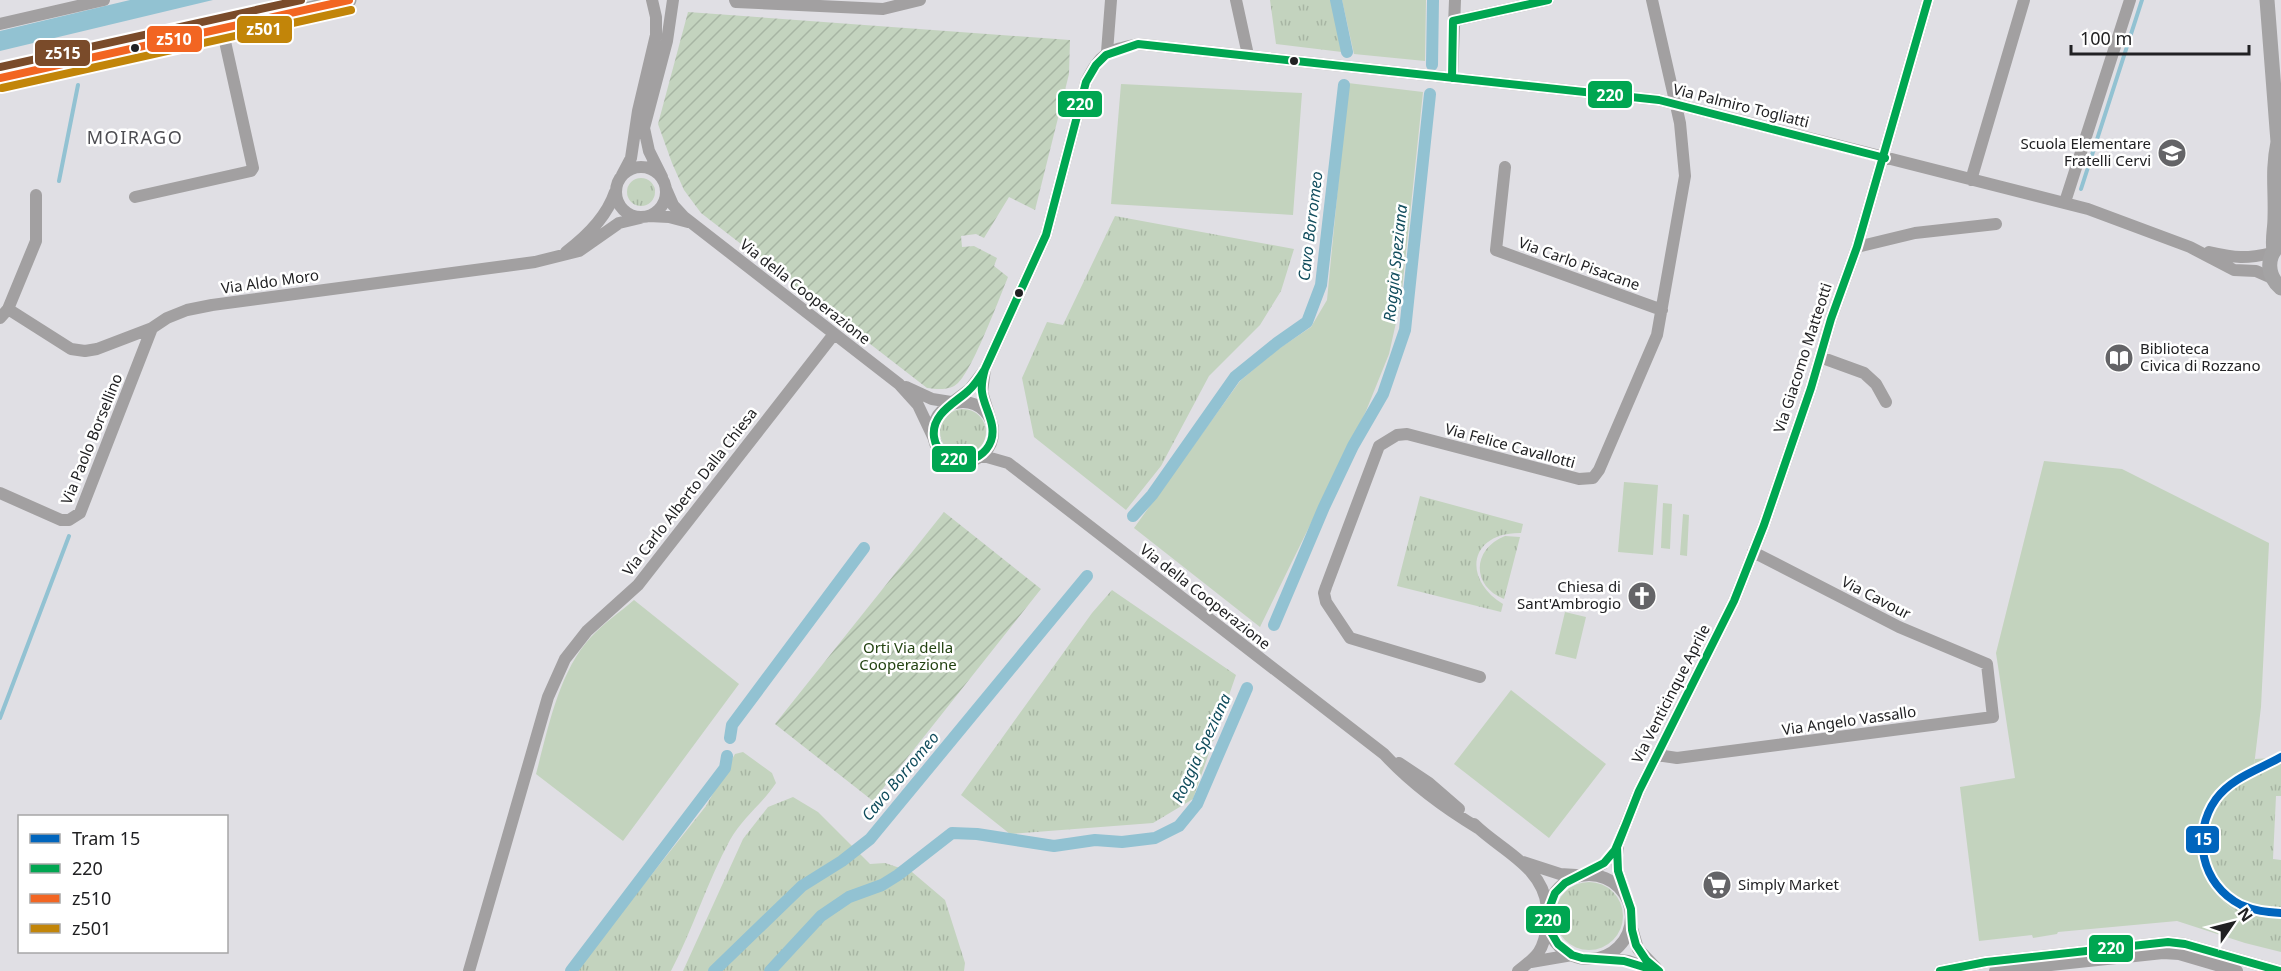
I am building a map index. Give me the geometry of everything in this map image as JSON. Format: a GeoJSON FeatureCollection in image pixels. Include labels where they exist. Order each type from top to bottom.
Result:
{"type":"FeatureCollection","features":[{"type":"Feature","properties":{"kind":"main road"},"geometry":{"type":"LineString","coordinates":[[0,78],[349,0]]}},
{"type":"Feature","properties":{"kind":"main road"},"geometry":{"type":"LineString","coordinates":[[2267,0],[2280,148],[2273,167],[2275,215],[2272,242],[2276,249],[2269,261],[2276,283]]}},
{"type":"Feature","properties":{"kind":"street"},"geometry":{"type":"LineString","coordinates":[[0,24],[104,0]]}},
{"type":"Feature","properties":{"kind":"street"},"geometry":{"type":"LineString","coordinates":[[652,0],[656,17],[656,35],[638,111],[631,158],[616,189],[617,201],[623,210],[631,215],[645,217],[657,212],[663,205],[664,183],[649,151],[644,128],[667,41],[673,0]]}},
{"type":"Feature","properties":{"kind":"street"},"geometry":{"type":"LineString","coordinates":[[735,0],[736,2],[883,9],[920,0]]}},
{"type":"Feature","properties":{"kind":"street"},"geometry":{"type":"LineString","coordinates":[[1107,52],[1111,0]]}},
{"type":"Feature","properties":{"kind":"street"},"geometry":{"type":"LineString","coordinates":[[1236,0],[1248,55]]}},
{"type":"Feature","properties":{"kind":"street"},"geometry":{"type":"LineString","coordinates":[[1452,78],[1455,0]]}},
{"type":"Feature","properties":{"kind":"street"},"geometry":{"type":"LineString","coordinates":[[1454,21],[1548,0]]}},
{"type":"Feature","properties":{"kind":"street","name":"Via Felice Cavallotti"},"geometry":{"type":"LineString","coordinates":[[1480,677],[1357,642],[1350,638],[1326,602],[1324,593],[1378,446],[1397,435],[1407,434],[1579,479],[1593,478],[1599,470],[1657,335],[1685,176],[1676,104],[1652,0]]}},
{"type":"Feature","properties":{"kind":"street","name":"Via Giacomo Matteotti"},"geometry":{"type":"LineString","coordinates":[[1753,552],[1784,470],[1831,319],[1857,247],[1885,158],[1928,0]]}},
{"type":"Feature","properties":{"kind":"street"},"geometry":{"type":"LineString","coordinates":[[1971,180],[2024,0]]}},
{"type":"Feature","properties":{"kind":"street"},"geometry":{"type":"LineString","coordinates":[[2065,202],[2130,0]]}},
{"type":"Feature","properties":{"kind":"street"},"geometry":{"type":"LineString","coordinates":[[135,197],[251,171],[253,168],[222,28]]}},
{"type":"Feature","properties":{"kind":"street","name":"Via Palmiro Togliatti"},"geometry":{"type":"LineString","coordinates":[[985,369],[1046,236],[1082,97],[1097,61],[1107,52],[1138,44],[1659,100],[2065,202],[2190,247],[2235,258],[2248,258],[2276,249]]}},
{"type":"Feature","properties":{"kind":"street"},"geometry":{"type":"LineString","coordinates":[[622,175],[631,169],[644,167],[653,170],[664,183]]}},
{"type":"Feature","properties":{"kind":"street","name":"Via Carlo Pisacane"},"geometry":{"type":"LineString","coordinates":[[1505,167],[1496,250],[1662,310]]}},
{"type":"Feature","properties":{"kind":"street","name":"Via della Cooperazione"},"geometry":{"type":"LineString","coordinates":[[664,183],[673,205],[692,223],[899,384],[918,405],[936,443]]}},
{"type":"Feature","properties":{"kind":"street","name":"Via Aldo Moro"},"geometry":{"type":"LineString","coordinates":[[554,258],[573,246],[589,231],[610,204],[616,189]]}},
{"type":"Feature","properties":{"kind":"street"},"geometry":{"type":"LineString","coordinates":[[4,313],[36,241],[36,195]]}},
{"type":"Feature","properties":{"kind":"street","name":"Via della Cooperazione"},"geometry":{"type":"LineString","coordinates":[[645,217],[669,217],[692,223]]}},
{"type":"Feature","properties":{"kind":"street","name":"Via Aldo Moro"},"geometry":{"type":"LineString","coordinates":[[4,313],[71,349],[97,349],[152,328],[166,318],[212,305],[491,269],[554,258],[584,248],[620,222],[645,217]]}},
{"type":"Feature","properties":{"kind":"street"},"geometry":{"type":"LineString","coordinates":[[1857,247],[1915,233],[1996,224]]}},
{"type":"Feature","properties":{"kind":"street","name":"Via Palmiro Togliatti"},"geometry":{"type":"LineString","coordinates":[[2190,247],[2234,270],[2256,271],[2276,283]]}},
{"type":"Feature","properties":{"kind":"street","name":"Via Paolo Borsellino"},"geometry":{"type":"LineString","coordinates":[[0,493],[61,520],[69,520],[80,513],[152,328]]}},
{"type":"Feature","properties":{"kind":"street","name":"Via Carlo Alberto Dalla Chiesa"},"geometry":{"type":"LineString","coordinates":[[469,971],[548,697],[565,659],[587,632],[638,585],[834,333]]}},
{"type":"Feature","properties":{"kind":"street"},"geometry":{"type":"LineString","coordinates":[[1820,357],[1864,373],[1876,384],[1886,402]]}},
{"type":"Feature","properties":{"kind":"street"},"geometry":{"type":"LineString","coordinates":[[953,405],[972,404],[981,408],[992,427],[989,446],[979,457],[969,461],[955,461],[944,455],[936,443],[934,425],[953,405],[974,384],[985,369]]}},
{"type":"Feature","properties":{"kind":"street","name":"Via della Cooperazione"},"geometry":{"type":"LineString","coordinates":[[985,369],[982,392],[992,427],[1008,463]]}},
{"type":"Feature","properties":{"kind":"street","name":"Via della Cooperazione"},"geometry":{"type":"LineString","coordinates":[[899,384],[932,399],[953,405]]}},
{"type":"Feature","properties":{"kind":"street","name":"Via della Cooperazione"},"geometry":{"type":"LineString","coordinates":[[979,457],[1008,463],[1384,754],[1429,783],[1478,828],[1519,860],[1541,885],[1547,918]]}},
{"type":"Feature","properties":{"kind":"street","name":"Via Cavour"},"geometry":{"type":"LineString","coordinates":[[1753,552],[1899,627],[1987,664]]}},
{"type":"Feature","properties":{"kind":"street","name":"Via Venticinque Aprile"},"geometry":{"type":"LineString","coordinates":[[1624,893],[1618,871],[1617,849],[1639,791],[1734,601],[1753,552]]}},
{"type":"Feature","properties":{"kind":"street","name":"Via Angelo Vassallo"},"geometry":{"type":"LineString","coordinates":[[1657,755],[1677,758],[1993,717],[1987,664]]}},
{"type":"Feature","properties":{"kind":"street","name":"Via Venticinque Aprile"},"geometry":{"type":"LineString","coordinates":[[1582,875],[1599,867],[1617,849]]}},
{"type":"Feature","properties":{"kind":"street","name":"Via della Cooperazione"},"geometry":{"type":"LineString","coordinates":[[1519,860],[1560,874],[1582,875]]}},
{"type":"Feature","properties":{"kind":"street"},"geometry":{"type":"LineString","coordinates":[[1518,971],[1531,962],[1542,948],[1551,898],[1558,888],[1569,879],[1582,875],[1597,875],[1610,880],[1624,893],[1631,909],[1631,923],[1638,950],[1658,971]]}},
{"type":"Feature","properties":{"kind":"street"},"geometry":{"type":"LineString","coordinates":[[1547,918],[1558,946],[1572,955],[1581,958],[1616,959],[1658,971]]}},
{"type":"Feature","properties":{"kind":"street"},"geometry":{"type":"LineString","coordinates":[[1599,958],[1617,949],[1624,941],[1631,923]]}},
{"type":"Feature","properties":{"kind":"street"},"geometry":{"type":"LineString","coordinates":[[1940,971],[1996,960],[2173,942],[2280,971]]}},
{"type":"Feature","properties":{"kind":"street"},"geometry":{"type":"LineString","coordinates":[[1995,971],[2163,953],[2179,954],[2237,971]]}},
{"type":"Feature","properties":{"kind":"street"},"geometry":{"type":"LineString","coordinates":[[1531,962],[1572,955]]}},
{"type":"Feature","properties":{"kind":"green space"},"geometry":{"type":"Polygon","coordinates":[[[1270,0],[1332,0],[1342,52],[1276,44],[1270,0]]]}},
{"type":"Feature","properties":{"kind":"green space"},"geometry":{"type":"Polygon","coordinates":[[[1342,0],[1426,0],[1425,61],[1354,54],[1342,0]]]}},
{"type":"Feature","properties":{"kind":"green space"},"geometry":{"type":"Polygon","coordinates":[[[688,12],[1070,40],[1069,74],[1035,210],[1009,197],[984,238],[976,234],[961,236],[962,247],[974,246],[997,258],[994,266],[1008,277],[971,364],[955,386],[943,389],[927,388],[701,213],[684,190],[658,124],[688,12]]]}},
{"type":"Feature","properties":{"kind":"green space"},"geometry":{"type":"Polygon","coordinates":[[[1348,83],[1423,92],[1401,300],[1389,354],[1366,411],[1260,627],[1134,528],[1240,381],[1274,352],[1311,327],[1327,300],[1348,83]]]}},
{"type":"Feature","properties":{"kind":"green space"},"geometry":{"type":"Polygon","coordinates":[[[1121,84],[1302,93],[1293,215],[1111,204],[1121,84]]]}},
{"type":"Feature","properties":{"kind":"green space"},"geometry":{"type":"Polygon","coordinates":[[[641,178],[651,182],[655,192],[651,202],[641,206],[631,202],[627,192],[631,182],[641,178]]]}},
{"type":"Feature","properties":{"kind":"green space"},"geometry":{"type":"Polygon","coordinates":[[[1115,216],[1294,249],[1281,291],[1260,325],[1209,376],[1161,466],[1126,510],[1034,437],[1022,378],[1047,322],[1063,325],[1115,216]]]}},
{"type":"Feature","properties":{"kind":"green space"},"geometry":{"type":"Polygon","coordinates":[[[963,409],[979,416],[986,432],[979,448],[963,455],[947,448],[940,432],[947,416],[963,409]]]}},
{"type":"Feature","properties":{"kind":"green space"},"geometry":{"type":"Polygon","coordinates":[[[2044,461],[2122,469],[2269,543],[2261,707],[2254,766],[2218,791],[2205,812],[2199,829],[2198,847],[2207,880],[2229,907],[2245,917],[2245,943],[2177,921],[2058,932],[2033,938],[2032,935],[1979,941],[1960,787],[2015,778],[1996,653],[2044,461]]]}},
{"type":"Feature","properties":{"kind":"green space"},"geometry":{"type":"Polygon","coordinates":[[[1624,482],[1658,485],[1653,555],[1618,552],[1624,482]]]}},
{"type":"Feature","properties":{"kind":"green space"},"geometry":{"type":"Polygon","coordinates":[[[1420,496],[1523,524],[1521,533],[1504,535],[1491,540],[1482,548],[1477,558],[1477,570],[1481,582],[1503,604],[1501,612],[1397,586],[1420,496]]]}},
{"type":"Feature","properties":{"kind":"green space"},"geometry":{"type":"Polygon","coordinates":[[[1663,503],[1672,504],[1670,549],[1661,548],[1663,503]]]}},
{"type":"Feature","properties":{"kind":"green space","name":"Orti Via della Cooperazione"},"geometry":{"type":"Polygon","coordinates":[[[944,512],[1041,589],[873,801],[775,724],[944,512]]]}},
{"type":"Feature","properties":{"kind":"green space"},"geometry":{"type":"Polygon","coordinates":[[[1683,514],[1689,515],[1687,556],[1680,555],[1683,514]]]}},
{"type":"Feature","properties":{"kind":"green space"},"geometry":{"type":"Polygon","coordinates":[[[1505,536],[1520,537],[1504,599],[1486,586],[1481,577],[1480,568],[1481,558],[1486,550],[1505,536]]]}},
{"type":"Feature","properties":{"kind":"green space"},"geometry":{"type":"Polygon","coordinates":[[[1112,590],[1236,675],[1193,799],[1153,823],[1010,834],[961,795],[1092,613],[1112,590]]]}},
{"type":"Feature","properties":{"kind":"green space"},"geometry":{"type":"Polygon","coordinates":[[[634,600],[739,684],[623,841],[536,774],[556,701],[571,666],[591,637],[634,600]]]}},
{"type":"Feature","properties":{"kind":"green space"},"geometry":{"type":"Polygon","coordinates":[[[1565,612],[1586,617],[1576,659],[1555,654],[1565,612]]]}},
{"type":"Feature","properties":{"kind":"green space"},"geometry":{"type":"Polygon","coordinates":[[[1511,690],[1606,764],[1549,838],[1454,764],[1511,690]]]}},
{"type":"Feature","properties":{"kind":"green space"},"geometry":{"type":"Polygon","coordinates":[[[2281,751],[2281,796],[2276,796],[2273,859],[2281,860],[2281,952],[2245,943],[2245,917],[2229,907],[2217,895],[2207,880],[2198,847],[2199,829],[2205,812],[2218,791],[2254,766],[2255,759],[2271,758],[2281,751]]]}},
{"type":"Feature","properties":{"kind":"green space"},"geometry":{"type":"Polygon","coordinates":[[[743,752],[772,773],[776,783],[730,840],[671,971],[575,971],[706,806],[735,754],[743,752]]]}},
{"type":"Feature","properties":{"kind":"green space"},"geometry":{"type":"Polygon","coordinates":[[[793,797],[818,812],[870,864],[885,863],[912,872],[945,900],[965,963],[964,971],[683,971],[743,839],[768,807],[793,797]]]}},
{"type":"Feature","properties":{"kind":"green space"},"geometry":{"type":"Polygon","coordinates":[[[1589,882],[1602,885],[1613,892],[1620,903],[1623,916],[1620,929],[1613,940],[1602,947],[1589,950],[1576,947],[1565,940],[1558,929],[1555,916],[1558,903],[1565,892],[1576,885],[1589,882]]]}},
{"type":"Feature","properties":{"kind":"water"},"geometry":{"type":"Polygon","coordinates":[[[130,0],[213,0],[0,51],[0,31],[130,0]]]}},
{"type":"Feature","properties":{"kind":"waterway","name":"Cavo Borromeo"},"geometry":{"type":"LineString","coordinates":[[1336,0],[1347,52]]}},
{"type":"Feature","properties":{"kind":"waterway","name":"Roggia Speziana"},"geometry":{"type":"LineString","coordinates":[[1432,65],[1433,0]]}},
{"type":"Feature","properties":{"kind":"waterway"},"geometry":{"type":"LineString","coordinates":[[2081,189],[2142,0]]}},
{"type":"Feature","properties":{"kind":"waterway"},"geometry":{"type":"LineString","coordinates":[[59,181],[78,85]]}},
{"type":"Feature","properties":{"kind":"waterway","name":"Cavo Borromeo"},"geometry":{"type":"LineString","coordinates":[[1133,516],[1152,495],[1235,377],[1307,322],[1321,285],[1344,85]]}},
{"type":"Feature","properties":{"kind":"waterway","name":"Roggia Speziana"},"geometry":{"type":"LineString","coordinates":[[1274,625],[1324,507],[1353,446],[1383,394],[1405,330],[1430,94]]}},
{"type":"Feature","properties":{"kind":"waterway"},"geometry":{"type":"LineString","coordinates":[[0,718],[69,536]]}},
{"type":"Feature","properties":{"kind":"waterway"},"geometry":{"type":"LineString","coordinates":[[730,738],[732,725],[864,548]]}},
{"type":"Feature","properties":{"kind":"waterway","name":"Cavo Borromeo"},"geometry":{"type":"LineString","coordinates":[[714,971],[802,886],[842,861],[870,839],[1087,576]]}},
{"type":"Feature","properties":{"kind":"waterway","name":"Roggia Speziana"},"geometry":{"type":"LineString","coordinates":[[770,971],[821,916],[849,897],[882,885],[898,875],[952,833],[977,834],[1054,846],[1095,840],[1122,842],[1155,838],[1179,826],[1197,804],[1247,688]]}},
{"type":"Feature","properties":{"kind":"waterway"},"geometry":{"type":"LineString","coordinates":[[571,971],[725,768],[727,756]]}},
{"type":"Feature","properties":{"kind":"tram line","name":"15"},"geometry":{"type":"LineString","coordinates":[[2281,757],[2246,775],[2222,792],[2208,813],[2202,843],[2209,872],[2227,896],[2251,909],[2281,913]]}},
{"type":"Feature","properties":{"kind":"transit line","name":"z515"},"geometry":{"type":"LineString","coordinates":[[0,67],[301,0]]}},
{"type":"Feature","properties":{"kind":"transit line","name":"z510"},"geometry":{"type":"LineString","coordinates":[[0,78],[349,0]]}},
{"type":"Feature","properties":{"kind":"transit line","name":"220"},"geometry":{"type":"LineString","coordinates":[[1452,78],[1453,21],[1548,0]]}},
{"type":"Feature","properties":{"kind":"transit line","name":"220"},"geometry":{"type":"LineString","coordinates":[[1659,971],[1646,960],[1636,945],[1632,930],[1631,909],[1618,871],[1617,847],[1639,791],[1734,601],[1764,525],[1811,388],[1831,319],[1857,247],[1928,0]]}},
{"type":"Feature","properties":{"kind":"transit line","name":"z501"},"geometry":{"type":"LineString","coordinates":[[2,88],[351,10]]}},
{"type":"Feature","properties":{"kind":"transit line","name":"220"},"geometry":{"type":"LineString","coordinates":[[985,369],[1046,235],[1086,82],[1096,65],[1106,55],[1138,44],[1659,100],[1885,158]]}},
{"type":"Feature","properties":{"kind":"transit line","name":"220"},"geometry":{"type":"LineString","coordinates":[[985,369],[982,392],[991,422],[991,441],[979,456],[970,460],[952,459],[937,447],[934,437],[936,422],[945,410],[973,386],[985,369]]}},
{"type":"Feature","properties":{"kind":"transit line","name":"220"},"geometry":{"type":"LineString","coordinates":[[1626,824],[1615,850],[1604,863],[1565,883],[1555,893],[1547,914],[1549,929],[1558,944],[1572,955],[1582,958],[1624,961],[1657,971]]}},
{"type":"Feature","properties":{"kind":"transit line","name":"220"},"geometry":{"type":"LineString","coordinates":[[1940,971],[1986,962],[2168,942],[2185,944],[2280,971]]}},
{"type":"Feature","properties":{"kind":"place","name":"Scuola Elementare Fratelli Cervi"},"geometry":{"type":"Point","coordinates":[2172,153]}},
{"type":"Feature","properties":{"kind":"place","name":"Biblioteca Civica di Rozzano"},"geometry":{"type":"Point","coordinates":[2119,358]}},
{"type":"Feature","properties":{"kind":"place","name":"Chiesa di Sant'Ambrogio"},"geometry":{"type":"Point","coordinates":[1642,596]}},
{"type":"Feature","properties":{"kind":"place","name":"Simply Market"},"geometry":{"type":"Point","coordinates":[1717,885]}},
{"type":"Feature","properties":{"kind":"district","name":"MOIRAGO"},"geometry":{"type":"Point","coordinates":[135,138]}}]}
